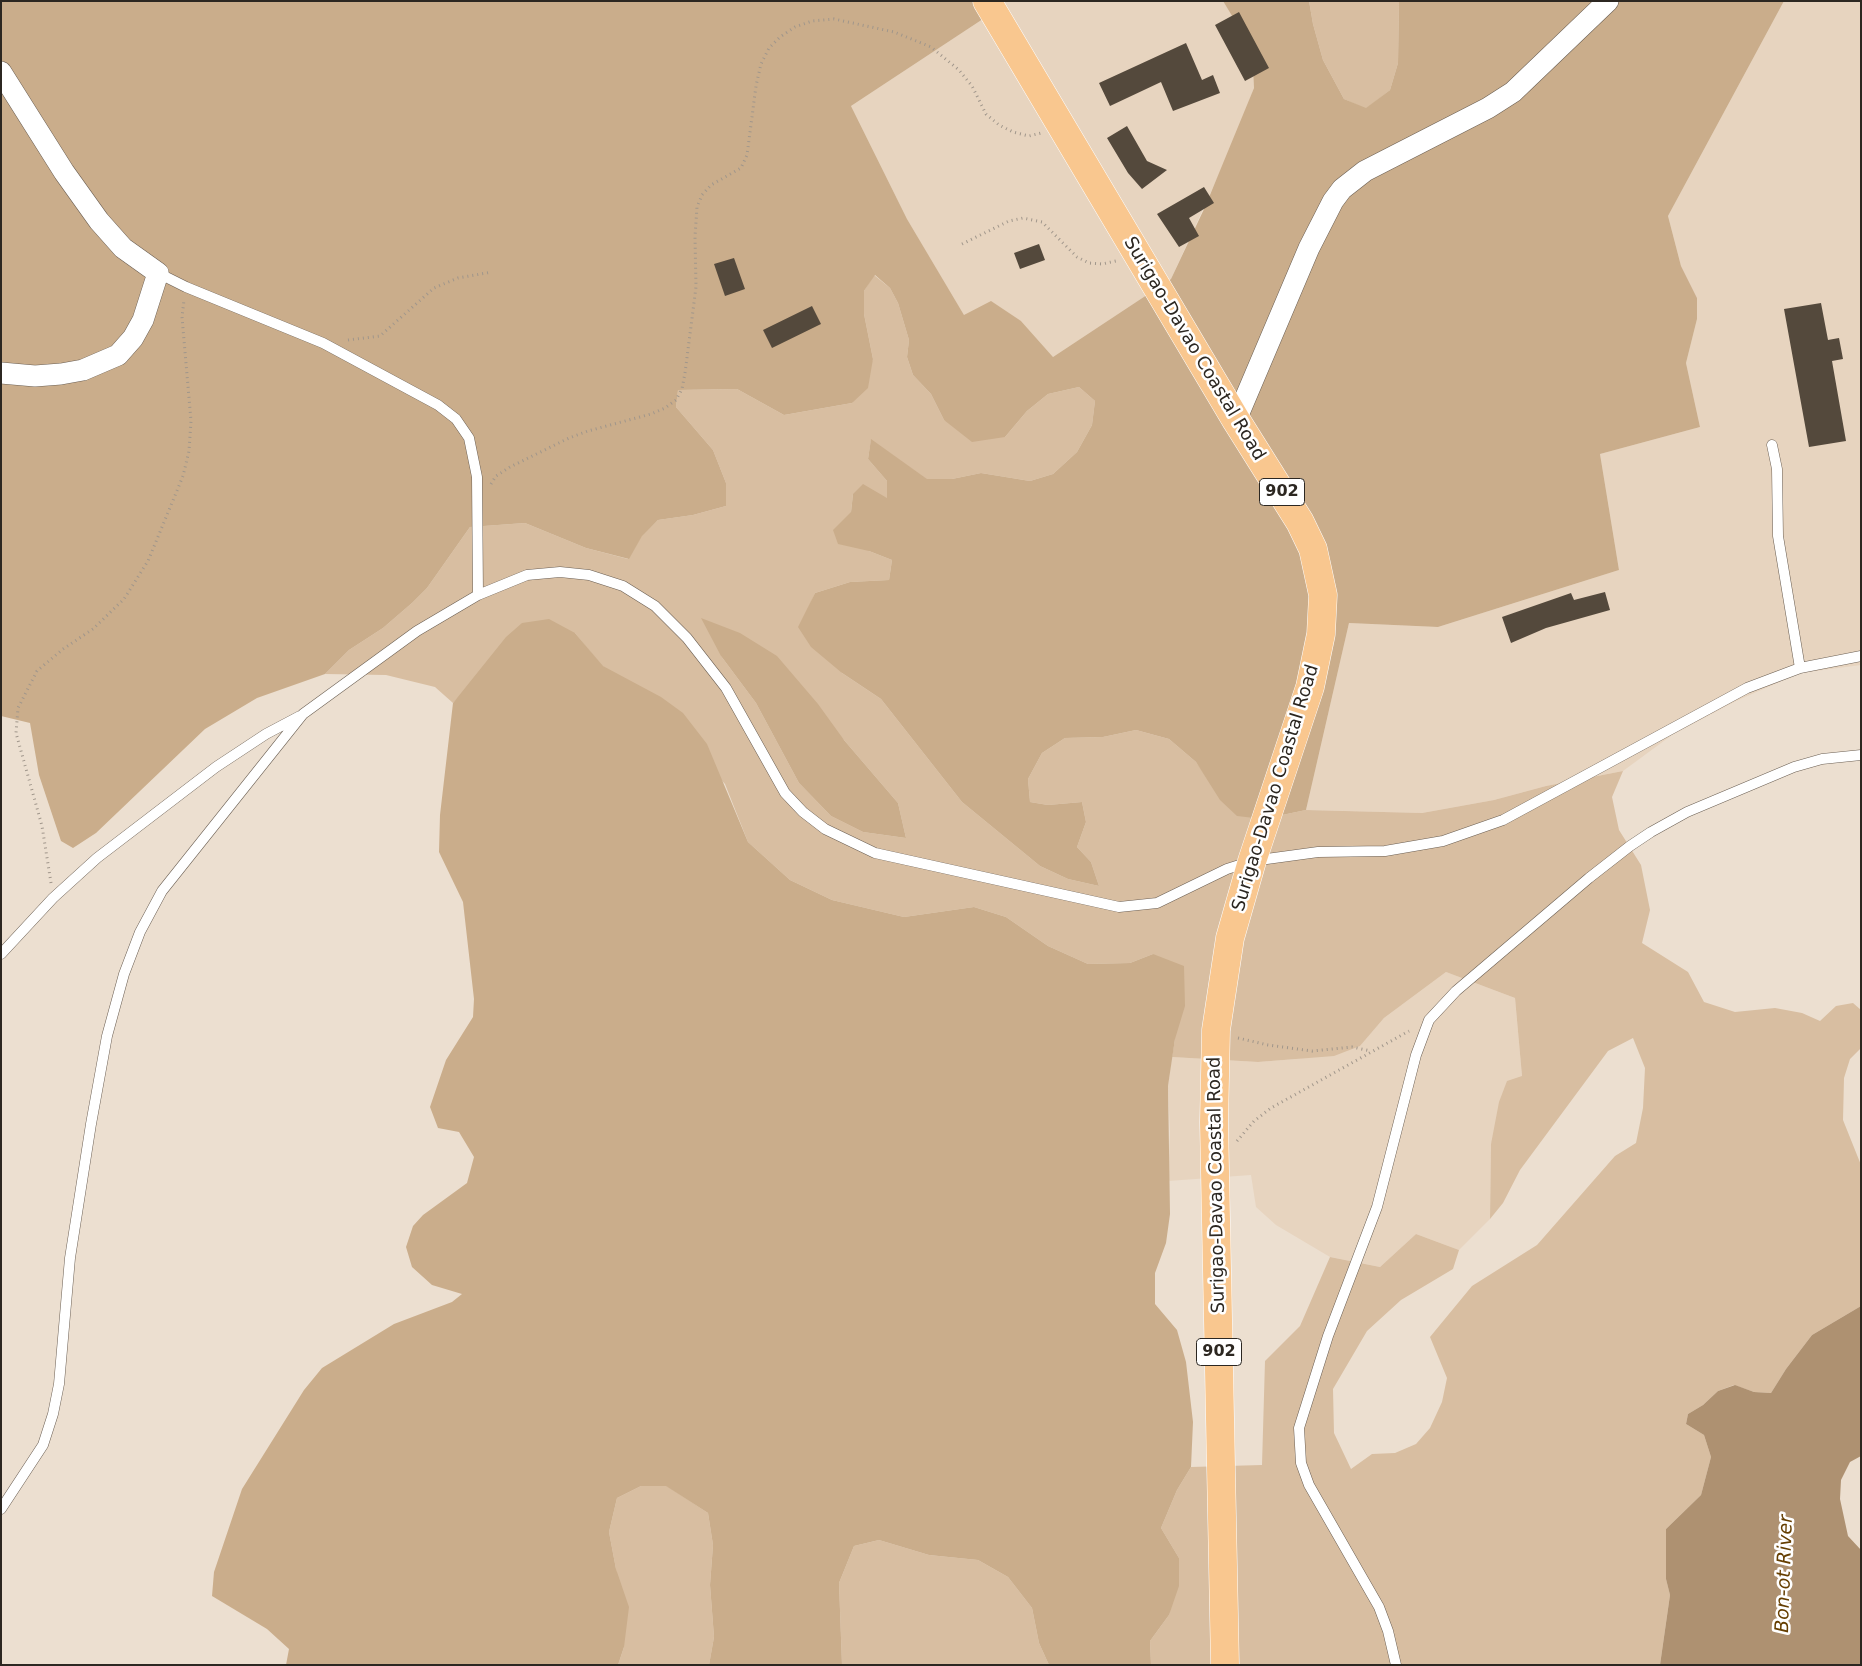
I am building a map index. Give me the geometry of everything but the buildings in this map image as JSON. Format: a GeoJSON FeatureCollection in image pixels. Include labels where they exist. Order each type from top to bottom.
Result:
{"type":"FeatureCollection","features":[{"type":"Feature","properties":{"kind":"highway","name":"Surigao-Davao Coastal Road"},"geometry":{"type":"LineString","coordinates":[[987,1],[1306,535],[1317,565],[1323,595],[1320,634],[1310,687],[1252,861],[1230,938],[1216,1030],[1214,1122],[1225,1665]]}},
{"type":"Feature","properties":{"kind":"street"},"geometry":{"type":"LineString","coordinates":[[1236,420],[1309,248],[1332,201],[1342,189],[1365,171],[1488,108],[1513,92],[1608,1]]}},
{"type":"Feature","properties":{"kind":"street"},"geometry":{"type":"LineString","coordinates":[[1,72],[64,172],[99,220],[123,248],[158,273],[143,320],[133,338],[118,355],[84,370],[61,374],[35,376],[1,373]]}},
{"type":"Feature","properties":{"kind":"lane"},"geometry":{"type":"LineString","coordinates":[[158,273],[186,287],[323,343],[438,405],[456,419],[469,438],[475,457],[478,509],[478,595]]}},
{"type":"Feature","properties":{"kind":"lane"},"geometry":{"type":"LineString","coordinates":[[1772,445],[1777,469],[1778,536],[1800,668]]}},
{"type":"Feature","properties":{"kind":"lane"},"geometry":{"type":"LineString","coordinates":[[1,954],[53,898],[97,858],[216,767],[266,734],[303,714],[417,631],[478,595],[527,575],[560,572],[589,575],[622,586],[655,606],[687,638],[726,688],[785,794],[803,812],[825,829],[875,853],[1119,907],[1157,903],[1228,869],[1252,861],[1318,852],[1384,851],[1443,840],[1480,828],[1502,820],[1748,688],[1800,668],[1861,656]]}},
{"type":"Feature","properties":{"kind":"lane"},"geometry":{"type":"LineString","coordinates":[[1,1509],[43,1445],[53,1414],[59,1384],[70,1258],[90,1124],[107,1036],[124,974],[140,932],[162,891],[303,714]]}},
{"type":"Feature","properties":{"kind":"lane"},"geometry":{"type":"LineString","coordinates":[[1396,1665],[1388,1631],[1379,1606],[1309,1485],[1301,1462],[1299,1428],[1328,1336],[1377,1207],[1416,1055],[1429,1020],[1456,991],[1589,878],[1644,837],[1687,812],[1794,767],[1822,760],[1861,755]]}},
{"type":"Feature","properties":{"kind":"path"},"geometry":{"type":"LineString","coordinates":[[478,509],[496,476],[528,457],[588,431],[635,419],[665,408],[676,400],[682,389],[685,373],[696,287],[695,237],[697,207],[702,195],[711,185],[741,168],[747,155],[761,64],[769,48],[780,37],[795,27],[812,21],[834,19],[894,32],[931,47],[959,70],[972,86],[986,114],[999,125],[1029,136],[1063,129]]}},
{"type":"Feature","properties":{"kind":"path"},"geometry":{"type":"LineString","coordinates":[[962,244],[1009,221],[1023,218],[1042,222],[1077,257],[1089,263],[1112,263],[1135,251]]}},
{"type":"Feature","properties":{"kind":"path"},"geometry":{"type":"LineString","coordinates":[[323,343],[380,336],[434,288],[458,278],[492,272]]}},
{"type":"Feature","properties":{"kind":"path"},"geometry":{"type":"LineString","coordinates":[[53,898],[42,826],[16,733],[18,708],[37,671],[62,649],[93,629],[124,599],[148,561],[183,476],[189,451],[191,421],[182,317],[186,287]]}},
{"type":"Feature","properties":{"kind":"path"},"geometry":{"type":"LineString","coordinates":[[1216,1173],[1248,1128],[1271,1108],[1346,1068],[1371,1051],[1429,1020]]}},
{"type":"Feature","properties":{"kind":"path"},"geometry":{"type":"LineString","coordinates":[[1216,1030],[1268,1046],[1312,1051],[1352,1047],[1371,1051]]}},
{"type":"Feature","properties":{"kind":"shaded area"},"geometry":{"type":"Polygon","coordinates":[[[1,1],[977,1],[986,17],[851,106],[907,219],[964,315],[991,301],[1021,321],[1053,357],[1171,279],[1205,207],[1254,88],[1252,49],[1223,1],[1309,1],[1323,60],[1344,99],[1366,108],[1390,90],[1398,63],[1399,1],[1784,1],[1668,216],[1681,266],[1697,298],[1697,319],[1686,363],[1700,427],[1600,454],[1619,570],[1438,627],[1349,623],[1306,810],[1263,819],[1237,816],[1220,800],[1196,762],[1169,739],[1136,730],[1103,737],[1065,738],[1042,753],[1028,779],[1030,802],[1048,805],[1082,802],[1086,822],[1077,847],[1091,862],[1099,886],[1068,879],[1040,866],[962,802],[881,699],[842,673],[811,647],[798,627],[815,593],[850,582],[889,580],[892,560],[869,551],[838,544],[833,530],[851,512],[853,494],[863,484],[887,498],[887,481],[868,459],[871,439],[927,479],[952,479],[981,473],[1030,481],[1053,474],[1077,452],[1092,425],[1095,401],[1079,387],[1048,394],[1027,411],[1005,437],[972,442],[944,420],[931,394],[913,375],[907,357],[909,340],[898,303],[890,288],[875,275],[864,291],[864,314],[873,359],[868,388],[852,403],[784,415],[737,389],[678,390],[676,407],[713,450],[726,483],[726,506],[693,515],[658,520],[642,536],[629,559],[586,548],[525,523],[470,527],[427,588],[383,628],[349,650],[325,674],[257,698],[205,729],[96,833],[73,848],[61,841],[39,775],[30,723],[1,716],[1,1]]]}},
{"type":"Feature","properties":{"kind":"shaded area"},"geometry":{"type":"Polygon","coordinates":[[[977,1],[1223,1],[1252,49],[1254,88],[1232,146],[1171,279],[1053,357],[1021,321],[964,315],[907,219],[851,106],[986,17],[977,1]]]}},
{"type":"Feature","properties":{"kind":"shaded area"},"geometry":{"type":"Polygon","coordinates":[[[1309,1],[1399,1],[1398,63],[1390,90],[1366,109],[1344,99],[1323,60],[1309,1]]]}},
{"type":"Feature","properties":{"kind":"shaded area"},"geometry":{"type":"Polygon","coordinates":[[[1784,1],[1861,1],[1861,665],[1800,673],[1736,701],[1672,735],[1623,771],[1546,786],[1494,800],[1422,813],[1306,810],[1349,623],[1438,627],[1619,570],[1600,454],[1700,427],[1686,363],[1697,319],[1697,298],[1681,266],[1668,216],[1784,1]]]}},
{"type":"Feature","properties":{"kind":"shaded area"},"geometry":{"type":"Polygon","coordinates":[[[874,275],[890,288],[898,303],[909,340],[907,357],[913,375],[931,394],[944,420],[1005,437],[1027,411],[1048,394],[1079,387],[1095,401],[1092,425],[1077,452],[1053,474],[1030,481],[981,473],[952,479],[926,479],[871,440],[868,459],[887,481],[887,498],[853,494],[851,512],[869,551],[892,560],[889,580],[850,582],[815,593],[807,611],[842,673],[881,699],[962,802],[1040,866],[1068,879],[1099,886],[1091,862],[1077,847],[1086,822],[1082,802],[1048,805],[1030,802],[1028,779],[1042,753],[1065,738],[1103,737],[1136,730],[1169,739],[1196,762],[1209,780],[1263,819],[1306,810],[1422,813],[1494,800],[1546,786],[1623,771],[1612,797],[1619,830],[1641,865],[1650,910],[1642,943],[1688,972],[1704,1002],[1735,1012],[1775,1008],[1802,1013],[1820,1021],[1836,1006],[1853,1003],[1861,1010],[1861,1048],[1850,1059],[1844,1078],[1843,1120],[1861,1165],[1861,1306],[1812,1335],[1786,1369],[1771,1393],[1754,1392],[1734,1385],[1718,1391],[1703,1405],[1688,1414],[1686,1424],[1704,1435],[1711,1457],[1701,1495],[1666,1529],[1666,1579],[1670,1595],[1660,1665],[1151,1665],[1150,1641],[1169,1615],[1179,1558],[1161,1528],[1177,1490],[1191,1467],[1262,1465],[1265,1361],[1300,1326],[1330,1257],[1380,1267],[1416,1234],[1459,1250],[1453,1269],[1401,1300],[1367,1331],[1333,1389],[1334,1433],[1351,1469],[1372,1454],[1395,1453],[1416,1444],[1430,1428],[1442,1402],[1447,1378],[1430,1337],[1472,1286],[1537,1245],[1615,1156],[1636,1143],[1643,1108],[1645,1068],[1633,1038],[1608,1051],[1520,1170],[1503,1203],[1490,1219],[1491,1144],[1499,1102],[1507,1081],[1522,1076],[1515,998],[1446,972],[1384,1018],[1360,1046],[1334,1056],[1258,1062],[1172,1057],[1175,1039],[1153,954],[1130,963],[1088,964],[1048,946],[1006,917],[974,907],[904,917],[832,900],[790,880],[748,842],[725,784],[631,683],[602,666],[575,633],[470,685],[453,703],[435,687],[386,675],[325,674],[349,650],[383,628],[427,588],[470,527],[525,523],[586,548],[628,559],[642,535],[658,520],[693,515],[726,506],[726,483],[713,450],[676,407],[678,390],[737,389],[784,415],[852,403],[873,359],[864,314],[864,291],[874,275]],[[721,656],[756,703],[799,783],[831,816],[863,832],[906,838],[898,803],[844,740],[721,656]]]}},
{"type":"Feature","properties":{"kind":"shaded area"},"geometry":{"type":"Polygon","coordinates":[[[701,618],[740,633],[777,656],[818,704],[844,740],[898,803],[906,838],[863,832],[831,816],[799,783],[756,703],[721,656],[701,618]]]}},
{"type":"Feature","properties":{"kind":"shaded area"},"geometry":{"type":"Polygon","coordinates":[[[549,619],[575,633],[603,666],[661,697],[683,713],[707,744],[748,842],[790,880],[832,900],[904,917],[974,907],[1006,917],[1048,946],[1088,964],[1130,963],[1153,954],[1184,966],[1185,1006],[1175,1039],[1168,1086],[1170,1214],[1166,1243],[1155,1273],[1155,1304],[1177,1330],[1186,1362],[1193,1422],[1191,1467],[1177,1490],[1161,1528],[1179,1558],[1179,1586],[1169,1615],[1150,1641],[1151,1665],[1049,1665],[1039,1643],[1032,1608],[1008,1577],[978,1560],[929,1555],[879,1540],[854,1546],[839,1583],[842,1665],[709,1665],[714,1637],[710,1585],[713,1545],[708,1513],[666,1486],[641,1486],[617,1498],[609,1532],[616,1569],[629,1607],[624,1647],[618,1665],[286,1665],[289,1649],[267,1629],[212,1596],[214,1572],[242,1489],[304,1390],[322,1368],[394,1324],[452,1302],[462,1294],[432,1285],[412,1267],[406,1247],[413,1226],[423,1215],[467,1183],[474,1157],[459,1132],[438,1128],[430,1107],[446,1060],[473,1017],[474,999],[463,902],[439,852],[440,815],[453,703],[506,637],[522,623],[549,619]]]}},
{"type":"Feature","properties":{"kind":"shaded area"},"geometry":{"type":"Polygon","coordinates":[[[1446,972],[1515,998],[1522,1076],[1491,1144],[1490,1219],[1459,1250],[1416,1234],[1380,1267],[1330,1257],[1276,1225],[1256,1207],[1251,1175],[1168,1181],[1170,1133],[1168,1086],[1172,1057],[1258,1062],[1296,1059],[1360,1046],[1384,1018],[1446,972]]]}},
{"type":"Feature","properties":{"kind":"shaded area"},"geometry":{"type":"Polygon","coordinates":[[[641,1486],[667,1486],[708,1513],[713,1545],[710,1585],[714,1637],[709,1665],[618,1665],[624,1647],[616,1569],[609,1532],[617,1498],[641,1486]]]}},
{"type":"Feature","properties":{"kind":"shaded area"},"geometry":{"type":"Polygon","coordinates":[[[879,1540],[929,1555],[978,1560],[1008,1577],[1032,1608],[1039,1643],[1049,1665],[842,1665],[839,1583],[854,1546],[879,1540]]]}},
{"type":"Feature","properties":{"kind":"water","name":"Bon-ot River"},"geometry":{"type":"Polygon","coordinates":[[[1861,1306],[1861,1456],[1850,1462],[1841,1480],[1840,1499],[1848,1536],[1861,1550],[1861,1665],[1660,1665],[1670,1595],[1666,1579],[1666,1529],[1701,1495],[1711,1457],[1704,1435],[1686,1424],[1688,1414],[1703,1405],[1718,1391],[1735,1385],[1754,1392],[1771,1393],[1786,1369],[1812,1335],[1861,1306]]]}}]}
